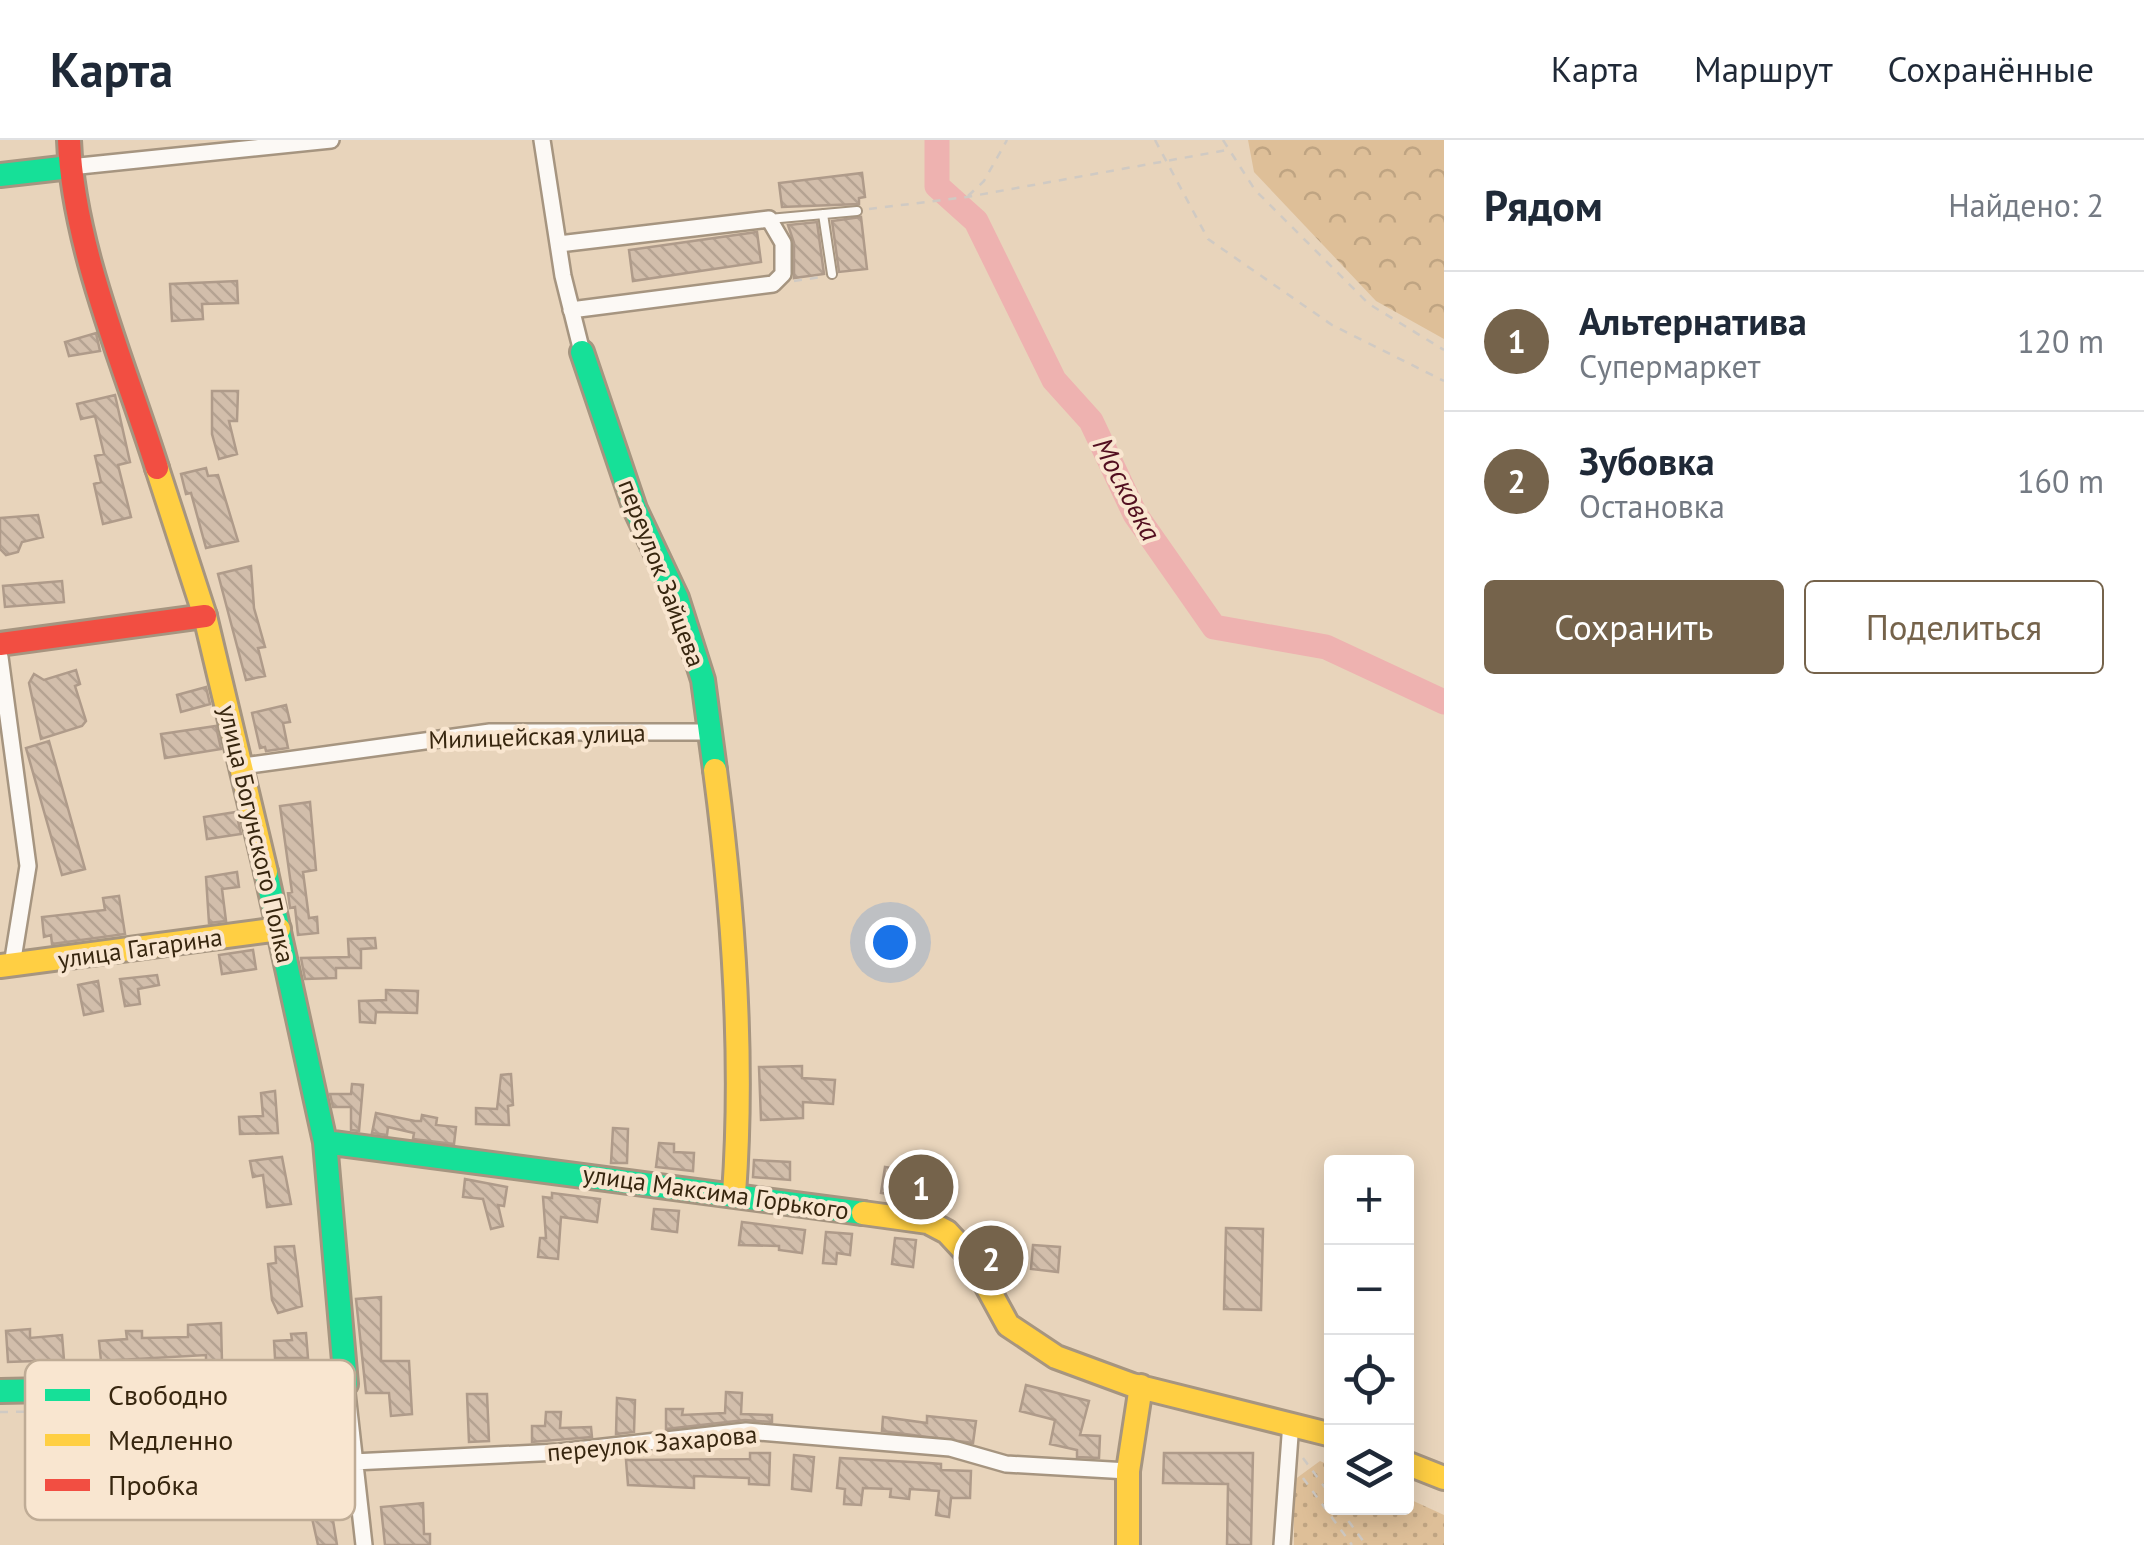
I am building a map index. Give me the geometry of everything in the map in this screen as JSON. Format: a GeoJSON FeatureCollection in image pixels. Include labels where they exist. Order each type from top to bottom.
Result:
{"type":"FeatureCollection","features":[{"type":"Feature","properties":{"kind":"street","name":"улица Богунского Полка"},"geometry":{"type":"LineString","coordinates":[[70,140],[70,167],[116,346],[205,616],[243,766],[324,1142],[344,1360]]}},
{"type":"Feature","properties":{"kind":"street"},"geometry":{"type":"LineString","coordinates":[[0,175],[330,140]]}},
{"type":"Feature","properties":{"kind":"street","name":"переулок Зайцева"},"geometry":{"type":"LineString","coordinates":[[542,140],[571,310],[582,352],[635,509],[684,617],[704,680],[723,832],[739,1122],[734,1194]]}},
{"type":"Feature","properties":{"kind":"street"},"geometry":{"type":"LineString","coordinates":[[559,244],[770,219],[783,243],[783,274],[773,284],[571,310]]}},
{"type":"Feature","properties":{"kind":"street"},"geometry":{"type":"LineString","coordinates":[[0,644],[205,616]]}},
{"type":"Feature","properties":{"kind":"street"},"geometry":{"type":"LineString","coordinates":[[0,657],[28,866],[6,966]]}},
{"type":"Feature","properties":{"kind":"street","name":"Милицейская улица"},"geometry":{"type":"LineString","coordinates":[[243,766],[490,732],[712,732]]}},
{"type":"Feature","properties":{"kind":"street","name":"улица Гагарина"},"geometry":{"type":"LineString","coordinates":[[6,966],[279,929]]}},
{"type":"Feature","properties":{"kind":"street","name":"улица Максима Горького"},"geometry":{"type":"LineString","coordinates":[[324,1142],[915,1219],[960,1238],[1001,1316],[1021,1337],[1064,1360],[1141,1386],[1324,1432]]}},
{"type":"Feature","properties":{"kind":"street"},"geometry":{"type":"LineString","coordinates":[[1128,1545],[1128,1471],[1141,1386]]}},
{"type":"Feature","properties":{"kind":"street"},"geometry":{"type":"LineString","coordinates":[[0,1392],[25,1392]]}},
{"type":"Feature","properties":{"kind":"street"},"geometry":{"type":"LineString","coordinates":[[1282,1545],[1291,1422]]}},
{"type":"Feature","properties":{"kind":"street","name":"переулок Захарова"},"geometry":{"type":"LineString","coordinates":[[355,1462],[559,1452],[746,1431],[950,1448],[1006,1464],[1128,1471]]}},
{"type":"Feature","properties":{"kind":"street"},"geometry":{"type":"LineString","coordinates":[[1414,1466],[1444,1478]]}},
{"type":"Feature","properties":{"kind":"street","name":"улица Богунского Полка"},"geometry":{"type":"LineString","coordinates":[[355,1477],[364,1545]]}},
{"type":"Feature","properties":{"kind":"lane"},"geometry":{"type":"LineString","coordinates":[[770,219],[858,210]]}},
{"type":"Feature","properties":{"kind":"lane"},"geometry":{"type":"LineString","coordinates":[[823,214],[832,274]]}},
{"type":"Feature","properties":{"kind":"path"},"geometry":{"type":"LineString","coordinates":[[967,197],[984,182],[1007,140]]}},
{"type":"Feature","properties":{"kind":"path"},"geometry":{"type":"LineString","coordinates":[[1155,140],[1208,239],[1332,325],[1444,381]]}},
{"type":"Feature","properties":{"kind":"path"},"geometry":{"type":"LineString","coordinates":[[1223,140],[1255,190],[1369,304],[1444,350]]}},
{"type":"Feature","properties":{"kind":"path"},"geometry":{"type":"LineString","coordinates":[[858,210],[967,197],[1227,150]]}},
{"type":"Feature","properties":{"kind":"path"},"geometry":{"type":"LineString","coordinates":[[773,284],[832,274]]}},
{"type":"Feature","properties":{"kind":"path"},"geometry":{"type":"LineString","coordinates":[[0,1412],[25,1411]]}},
{"type":"Feature","properties":{"kind":"path"},"geometry":{"type":"LineString","coordinates":[[1300,1454],[1324,1486]]}},
{"type":"Feature","properties":{"kind":"path"},"geometry":{"type":"LineString","coordinates":[[1302,1476],[1352,1545]]}},
{"type":"Feature","properties":{"kind":"path"},"geometry":{"type":"LineString","coordinates":[[1344,1515],[1366,1545]]}},
{"type":"Feature","properties":{"kind":"green space"},"geometry":{"type":"Polygon","coordinates":[[[1248,140],[1444,140],[1444,339],[1376,301],[1254,172],[1248,140]]]}},
{"type":"Feature","properties":{"kind":"green space"},"geometry":{"type":"Polygon","coordinates":[[[1320,1461],[1324,1463],[1324,1515],[1414,1515],[1414,1501],[1444,1515],[1444,1545],[1294,1545],[1294,1480],[1320,1461]]]}},
{"type":"Feature","properties":{"kind":"building"},"geometry":{"type":"Polygon","coordinates":[[[862,173],[865,197],[859,198],[859,204],[782,207],[779,183],[862,173]]]}},
{"type":"Feature","properties":{"kind":"building"},"geometry":{"type":"Polygon","coordinates":[[[861,217],[867,269],[839,272],[832,221],[861,217]]]}},
{"type":"Feature","properties":{"kind":"building"},"geometry":{"type":"Polygon","coordinates":[[[817,222],[824,274],[794,278],[794,243],[788,225],[817,222]]]}},
{"type":"Feature","properties":{"kind":"building"},"geometry":{"type":"Polygon","coordinates":[[[757,232],[761,262],[633,281],[629,250],[757,232]]]}},
{"type":"Feature","properties":{"kind":"building"},"geometry":{"type":"Polygon","coordinates":[[[237,281],[238,303],[202,304],[203,319],[172,321],[170,284],[237,281]]]}},
{"type":"Feature","properties":{"kind":"building"},"geometry":{"type":"Polygon","coordinates":[[[96,333],[100,351],[69,356],[65,342],[96,333]]]}},
{"type":"Feature","properties":{"kind":"building"},"geometry":{"type":"Polygon","coordinates":[[[212,391],[238,391],[237,421],[229,421],[237,454],[219,459],[212,434],[212,391]]]}},
{"type":"Feature","properties":{"kind":"building"},"geometry":{"type":"Polygon","coordinates":[[[115,395],[130,462],[118,465],[131,517],[103,524],[94,484],[101,482],[95,456],[104,454],[95,416],[81,419],[77,404],[115,395]]]}},
{"type":"Feature","properties":{"kind":"building"},"geometry":{"type":"Polygon","coordinates":[[[206,468],[208,476],[218,475],[238,541],[206,548],[191,493],[186,494],[181,474],[206,468]]]}},
{"type":"Feature","properties":{"kind":"building"},"geometry":{"type":"Polygon","coordinates":[[[38,515],[43,537],[22,542],[18,552],[6,555],[0,549],[0,518],[38,515]]]}},
{"type":"Feature","properties":{"kind":"building"},"geometry":{"type":"Polygon","coordinates":[[[251,566],[254,608],[265,647],[258,648],[265,676],[246,680],[218,574],[251,566]]]}},
{"type":"Feature","properties":{"kind":"building"},"geometry":{"type":"Polygon","coordinates":[[[62,581],[64,602],[5,607],[3,586],[62,581]]]}},
{"type":"Feature","properties":{"kind":"building"},"geometry":{"type":"Polygon","coordinates":[[[76,670],[80,684],[75,686],[86,721],[82,726],[41,739],[29,683],[34,674],[44,680],[76,670]]]}},
{"type":"Feature","properties":{"kind":"building"},"geometry":{"type":"Polygon","coordinates":[[[206,687],[210,704],[181,712],[177,695],[206,687]]]}},
{"type":"Feature","properties":{"kind":"building"},"geometry":{"type":"Polygon","coordinates":[[[286,705],[290,722],[283,723],[288,748],[260,748],[252,713],[286,705]]]}},
{"type":"Feature","properties":{"kind":"building"},"geometry":{"type":"Polygon","coordinates":[[[216,726],[221,749],[165,758],[161,734],[216,726]]]}},
{"type":"Feature","properties":{"kind":"building"},"geometry":{"type":"Polygon","coordinates":[[[49,741],[85,869],[62,875],[26,748],[49,741]]]}},
{"type":"Feature","properties":{"kind":"building"},"geometry":{"type":"Polygon","coordinates":[[[310,802],[316,870],[303,872],[309,918],[317,917],[318,933],[298,935],[295,907],[290,908],[288,893],[292,892],[280,806],[310,802]]]}},
{"type":"Feature","properties":{"kind":"building"},"geometry":{"type":"Polygon","coordinates":[[[236,812],[241,834],[207,839],[204,817],[236,812]]]}},
{"type":"Feature","properties":{"kind":"building"},"geometry":{"type":"Polygon","coordinates":[[[237,872],[239,887],[222,889],[226,921],[209,923],[206,877],[237,872]]]}},
{"type":"Feature","properties":{"kind":"building"},"geometry":{"type":"Polygon","coordinates":[[[119,896],[125,934],[52,944],[51,935],[44,937],[42,917],[105,910],[103,898],[119,896]]]}},
{"type":"Feature","properties":{"kind":"building"},"geometry":{"type":"Polygon","coordinates":[[[375,938],[376,948],[361,949],[361,968],[336,968],[336,978],[305,979],[301,958],[349,957],[348,939],[375,938]]]}},
{"type":"Feature","properties":{"kind":"building"},"geometry":{"type":"Polygon","coordinates":[[[253,950],[256,969],[222,974],[219,955],[253,950]]]}},
{"type":"Feature","properties":{"kind":"building"},"geometry":{"type":"Polygon","coordinates":[[[157,975],[159,985],[138,989],[140,1004],[125,1006],[120,979],[157,975]]]}},
{"type":"Feature","properties":{"kind":"building"},"geometry":{"type":"Polygon","coordinates":[[[98,981],[103,1011],[84,1015],[78,985],[98,981]]]}},
{"type":"Feature","properties":{"kind":"building"},"geometry":{"type":"Polygon","coordinates":[[[386,990],[418,991],[417,1013],[376,1012],[375,1023],[360,1022],[359,1001],[386,1000],[386,990]]]}},
{"type":"Feature","properties":{"kind":"building"},"geometry":{"type":"Polygon","coordinates":[[[802,1066],[802,1078],[835,1080],[833,1104],[803,1102],[803,1118],[761,1120],[759,1067],[802,1066]]]}},
{"type":"Feature","properties":{"kind":"building"},"geometry":{"type":"Polygon","coordinates":[[[511,1074],[513,1105],[508,1106],[509,1125],[476,1124],[476,1108],[497,1109],[501,1075],[511,1074]]]}},
{"type":"Feature","properties":{"kind":"building"},"geometry":{"type":"Polygon","coordinates":[[[352,1084],[363,1085],[359,1131],[351,1130],[351,1107],[333,1107],[330,1094],[351,1094],[352,1084]]]}},
{"type":"Feature","properties":{"kind":"building"},"geometry":{"type":"Polygon","coordinates":[[[275,1091],[278,1133],[240,1134],[239,1117],[263,1116],[261,1093],[275,1091]]]}},
{"type":"Feature","properties":{"kind":"building"},"geometry":{"type":"Polygon","coordinates":[[[376,1113],[415,1121],[421,1121],[422,1115],[437,1118],[436,1125],[456,1127],[454,1144],[413,1139],[414,1133],[388,1127],[387,1135],[372,1133],[376,1113]]]}},
{"type":"Feature","properties":{"kind":"building"},"geometry":{"type":"Polygon","coordinates":[[[613,1128],[628,1129],[627,1163],[611,1163],[613,1128]]]}},
{"type":"Feature","properties":{"kind":"building"},"geometry":{"type":"Polygon","coordinates":[[[659,1143],[674,1144],[674,1152],[694,1153],[693,1171],[656,1167],[659,1143]]]}},
{"type":"Feature","properties":{"kind":"building"},"geometry":{"type":"Polygon","coordinates":[[[282,1157],[291,1204],[267,1207],[263,1175],[253,1177],[250,1161],[282,1157]]]}},
{"type":"Feature","properties":{"kind":"building"},"geometry":{"type":"Polygon","coordinates":[[[754,1160],[790,1162],[790,1180],[753,1177],[754,1160]]]}},
{"type":"Feature","properties":{"kind":"building"},"geometry":{"type":"Polygon","coordinates":[[[885,1167],[949,1176],[945,1202],[918,1198],[917,1204],[907,1203],[908,1197],[881,1193],[885,1167]]]}},
{"type":"Feature","properties":{"kind":"building"},"geometry":{"type":"Polygon","coordinates":[[[465,1179],[507,1187],[504,1206],[498,1205],[503,1226],[491,1229],[483,1199],[463,1197],[465,1179]]]}},
{"type":"Feature","properties":{"kind":"building"},"geometry":{"type":"Polygon","coordinates":[[[552,1193],[600,1199],[597,1222],[561,1217],[558,1259],[538,1257],[540,1238],[546,1238],[543,1197],[552,1198],[552,1193]]]}},
{"type":"Feature","properties":{"kind":"building"},"geometry":{"type":"Polygon","coordinates":[[[654,1209],[679,1211],[677,1232],[652,1229],[654,1209]]]}},
{"type":"Feature","properties":{"kind":"building"},"geometry":{"type":"Polygon","coordinates":[[[742,1222],[805,1230],[802,1253],[779,1250],[779,1246],[739,1245],[742,1222]]]}},
{"type":"Feature","properties":{"kind":"building"},"geometry":{"type":"Polygon","coordinates":[[[1226,1228],[1263,1229],[1261,1310],[1224,1309],[1226,1228]]]}},
{"type":"Feature","properties":{"kind":"building"},"geometry":{"type":"Polygon","coordinates":[[[826,1232],[852,1234],[850,1255],[837,1253],[836,1264],[823,1263],[826,1232]]]}},
{"type":"Feature","properties":{"kind":"building"},"geometry":{"type":"Polygon","coordinates":[[[895,1238],[916,1240],[913,1267],[892,1264],[895,1238]]]}},
{"type":"Feature","properties":{"kind":"building"},"geometry":{"type":"Polygon","coordinates":[[[1033,1245],[1060,1247],[1058,1272],[1031,1269],[1033,1245]]]}},
{"type":"Feature","properties":{"kind":"building"},"geometry":{"type":"Polygon","coordinates":[[[294,1246],[302,1306],[278,1313],[272,1300],[268,1264],[276,1263],[275,1247],[294,1246]]]}},
{"type":"Feature","properties":{"kind":"building"},"geometry":{"type":"Polygon","coordinates":[[[381,1297],[381,1361],[409,1361],[412,1414],[391,1416],[389,1393],[366,1393],[356,1299],[381,1297]]]}},
{"type":"Feature","properties":{"kind":"building"},"geometry":{"type":"Polygon","coordinates":[[[221,1323],[222,1360],[206,1360],[206,1355],[101,1360],[99,1341],[127,1339],[126,1331],[142,1331],[142,1338],[188,1337],[188,1325],[221,1323]]]}},
{"type":"Feature","properties":{"kind":"building"},"geometry":{"type":"Polygon","coordinates":[[[30,1329],[30,1338],[62,1335],[64,1360],[8,1362],[6,1331],[30,1329]]]}},
{"type":"Feature","properties":{"kind":"building"},"geometry":{"type":"Polygon","coordinates":[[[306,1333],[308,1358],[275,1358],[274,1341],[292,1340],[291,1334],[306,1333]]]}},
{"type":"Feature","properties":{"kind":"building"},"geometry":{"type":"Polygon","coordinates":[[[1026,1385],[1089,1401],[1080,1435],[1100,1436],[1099,1458],[1077,1457],[1077,1450],[1050,1444],[1055,1420],[1020,1411],[1026,1385]]]}},
{"type":"Feature","properties":{"kind":"building"},"geometry":{"type":"Polygon","coordinates":[[[726,1392],[742,1393],[741,1414],[772,1415],[772,1422],[745,1420],[666,1429],[666,1409],[683,1409],[682,1415],[725,1413],[726,1392]]]}},
{"type":"Feature","properties":{"kind":"building"},"geometry":{"type":"Polygon","coordinates":[[[467,1394],[487,1394],[489,1441],[469,1442],[467,1394]]]}},
{"type":"Feature","properties":{"kind":"building"},"geometry":{"type":"Polygon","coordinates":[[[617,1398],[635,1400],[634,1432],[616,1434],[617,1398]]]}},
{"type":"Feature","properties":{"kind":"building"},"geometry":{"type":"Polygon","coordinates":[[[546,1412],[561,1412],[560,1428],[591,1427],[592,1437],[532,1442],[532,1426],[545,1426],[546,1412]]]}},
{"type":"Feature","properties":{"kind":"building"},"geometry":{"type":"Polygon","coordinates":[[[927,1416],[976,1421],[973,1443],[882,1431],[883,1417],[927,1423],[927,1416]]]}},
{"type":"Feature","properties":{"kind":"building"},"geometry":{"type":"Polygon","coordinates":[[[750,1453],[770,1453],[769,1485],[749,1484],[749,1478],[694,1476],[694,1488],[628,1485],[626,1460],[750,1459],[750,1453]]]}},
{"type":"Feature","properties":{"kind":"building"},"geometry":{"type":"Polygon","coordinates":[[[1164,1453],[1253,1453],[1251,1545],[1227,1545],[1228,1484],[1163,1483],[1164,1453]]]}},
{"type":"Feature","properties":{"kind":"building"},"geometry":{"type":"Polygon","coordinates":[[[794,1455],[814,1457],[811,1491],[792,1489],[794,1455]]]}},
{"type":"Feature","properties":{"kind":"building"},"geometry":{"type":"Polygon","coordinates":[[[840,1458],[941,1464],[941,1470],[971,1471],[970,1498],[951,1498],[949,1517],[936,1515],[939,1491],[910,1489],[909,1499],[890,1497],[891,1489],[863,1488],[861,1505],[844,1504],[845,1489],[837,1488],[840,1458]]]}},
{"type":"Feature","properties":{"kind":"building"},"geometry":{"type":"Polygon","coordinates":[[[423,1503],[424,1534],[430,1534],[430,1545],[385,1545],[381,1507],[423,1503]]]}},
{"type":"Feature","properties":{"kind":"building"},"geometry":{"type":"Polygon","coordinates":[[[312,1520],[333,1520],[337,1545],[318,1545],[312,1520]]]}},
{"type":"Feature","properties":{"kind":"waterway","name":"Московка"},"geometry":{"type":"LineString","coordinates":[[937,140],[937,186],[976,221],[1054,380],[1091,421],[1135,514],[1214,627],[1326,647],[1444,702]]}},
{"type":"Feature","properties":{"kind":"traffic: fast"},"geometry":{"type":"LineString","coordinates":[[0,175],[70,167]]}},
{"type":"Feature","properties":{"kind":"traffic: fast"},"geometry":{"type":"LineString","coordinates":[[582,352],[635,509],[677,598],[703,680],[715,770]]}},
{"type":"Feature","properties":{"kind":"traffic: fast"},"geometry":{"type":"LineString","coordinates":[[266,872],[325,1142],[344,1360]]}},
{"type":"Feature","properties":{"kind":"traffic: fast"},"geometry":{"type":"LineString","coordinates":[[325,1142],[863,1213]]}},
{"type":"Feature","properties":{"kind":"traffic: fast"},"geometry":{"type":"LineString","coordinates":[[0,1391],[25,1390]]}},
{"type":"Feature","properties":{"kind":"traffic: slow"},"geometry":{"type":"LineString","coordinates":[[157,468],[205,616],[266,872]]}},
{"type":"Feature","properties":{"kind":"traffic: slow"},"geometry":{"type":"LineString","coordinates":[[715,770],[735,982],[738,1089],[734,1194]]}},
{"type":"Feature","properties":{"kind":"traffic: slow"},"geometry":{"type":"LineString","coordinates":[[0,966],[279,929]]}},
{"type":"Feature","properties":{"kind":"traffic: slow"},"geometry":{"type":"LineString","coordinates":[[863,1213],[928,1222],[947,1232],[972,1259],[1008,1325],[1056,1357],[1132,1385],[1324,1433]]}},
{"type":"Feature","properties":{"kind":"traffic: slow"},"geometry":{"type":"LineString","coordinates":[[1128,1545],[1128,1471],[1141,1386]]}},
{"type":"Feature","properties":{"kind":"traffic: slow"},"geometry":{"type":"LineString","coordinates":[[1414,1466],[1444,1478]]}},
{"type":"Feature","properties":{"kind":"traffic: jam"},"geometry":{"type":"LineString","coordinates":[[69,140],[90,264],[157,468]]}},
{"type":"Feature","properties":{"kind":"traffic: jam"},"geometry":{"type":"LineString","coordinates":[[0,644],[205,616]]}},
{"type":"Feature","properties":{"kind":"place","name":"Альтернатива"},"geometry":{"type":"Point","coordinates":[921,1187]}},
{"type":"Feature","properties":{"kind":"place","name":"Зубовка"},"geometry":{"type":"Point","coordinates":[991,1258]}}]}
